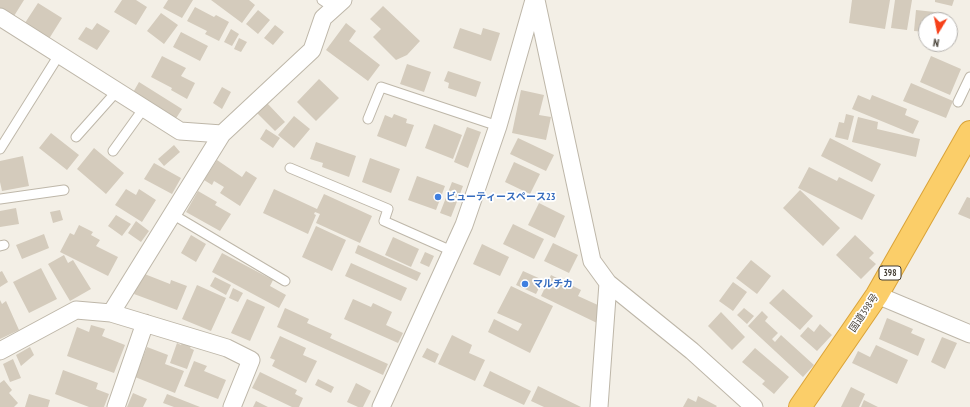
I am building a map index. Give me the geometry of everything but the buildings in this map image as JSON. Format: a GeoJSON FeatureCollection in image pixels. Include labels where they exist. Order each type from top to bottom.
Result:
{"type":"FeatureCollection","features":[{"type":"Feature","properties":{"kind":"highway","name":"国道398号"},"geometry":{"type":"LineString","coordinates":[[800,407],[877,295],[970,132]]}},
{"type":"Feature","properties":{"kind":"street"},"geometry":{"type":"LineString","coordinates":[[381,407],[464,225],[498,126],[535,0]]}},
{"type":"Feature","properties":{"kind":"street"},"geometry":{"type":"LineString","coordinates":[[535,0],[592,261],[608,283],[692,352],[754,407]]}},
{"type":"Feature","properties":{"kind":"street"},"geometry":{"type":"LineString","coordinates":[[111,313],[222,134],[312,50],[323,18],[333,3]]}},
{"type":"Feature","properties":{"kind":"street"},"geometry":{"type":"LineString","coordinates":[[0,18],[180,131],[222,134]]}},
{"type":"Feature","properties":{"kind":"street"},"geometry":{"type":"LineString","coordinates":[[599,407],[608,283]]}},
{"type":"Feature","properties":{"kind":"street"},"geometry":{"type":"LineString","coordinates":[[877,295],[970,334]]}},
{"type":"Feature","properties":{"kind":"street"},"geometry":{"type":"LineString","coordinates":[[0,351],[76,310],[111,313],[227,348],[251,360],[232,407]]}},
{"type":"Feature","properties":{"kind":"street"},"geometry":{"type":"LineString","coordinates":[[116,407],[145,323]]}},
{"type":"Feature","properties":{"kind":"lane"},"geometry":{"type":"LineString","coordinates":[[0,149],[59,55]]}},
{"type":"Feature","properties":{"kind":"lane"},"geometry":{"type":"LineString","coordinates":[[958,102],[970,77]]}},
{"type":"Feature","properties":{"kind":"lane"},"geometry":{"type":"LineString","coordinates":[[368,119],[381,88],[498,126]]}},
{"type":"Feature","properties":{"kind":"lane"},"geometry":{"type":"LineString","coordinates":[[76,137],[117,91]]}},
{"type":"Feature","properties":{"kind":"lane"},"geometry":{"type":"LineString","coordinates":[[113,151],[144,108]]}},
{"type":"Feature","properties":{"kind":"lane"},"geometry":{"type":"LineString","coordinates":[[290,168],[388,209],[384,221],[452,251]]}},
{"type":"Feature","properties":{"kind":"lane"},"geometry":{"type":"LineString","coordinates":[[0,199],[64,190]]}},
{"type":"Feature","properties":{"kind":"lane"},"geometry":{"type":"LineString","coordinates":[[172,214],[285,281]]}},
{"type":"Feature","properties":{"kind":"place","name":"ビューティースペース23"},"geometry":{"type":"Point","coordinates":[438,197]}},
{"type":"Feature","properties":{"kind":"place","name":"マルチカ"},"geometry":{"type":"Point","coordinates":[525,284]}}]}
